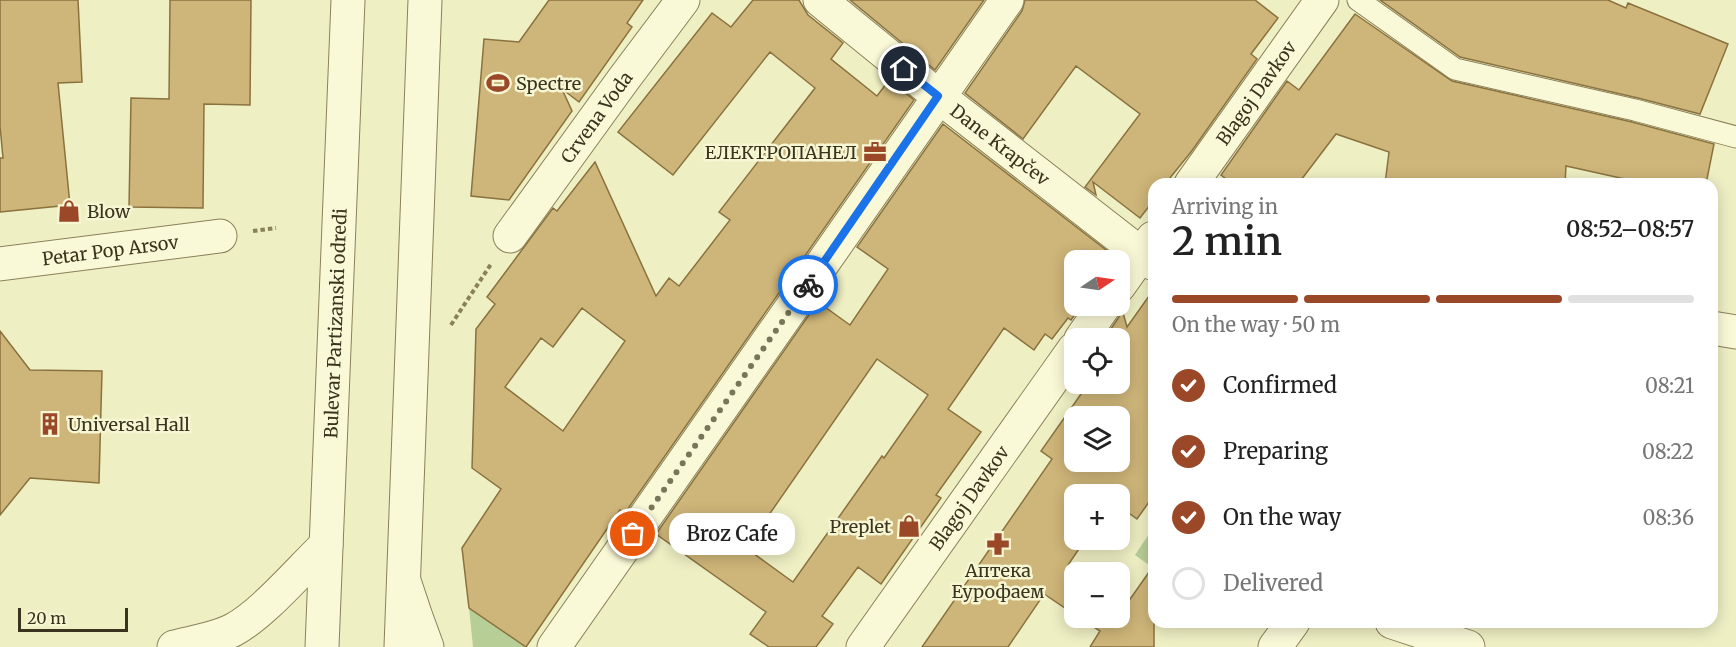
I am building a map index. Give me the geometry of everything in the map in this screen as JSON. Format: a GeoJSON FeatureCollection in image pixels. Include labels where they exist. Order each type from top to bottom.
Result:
{"type":"FeatureCollection","features":[{"type":"Feature","properties":{"kind":"street","name":"Bulevar Partizanski odredi"},"geometry":{"type":"LineString","coordinates":[[322,647],[348,0]]}},
{"type":"Feature","properties":{"kind":"street"},"geometry":{"type":"LineString","coordinates":[[401,647],[425,0]]}},
{"type":"Feature","properties":{"kind":"street","name":"Crvena Voda"},"geometry":{"type":"LineString","coordinates":[[510,236],[683,0]]}},
{"type":"Feature","properties":{"kind":"street","name":"Dane Krapčev"},"geometry":{"type":"LineString","coordinates":[[820,0],[938,96],[1148,251]]}},
{"type":"Feature","properties":{"kind":"street"},"geometry":{"type":"LineString","coordinates":[[554,647],[1007,0]]}},
{"type":"Feature","properties":{"kind":"street","name":"Blagoj Davkov"},"geometry":{"type":"LineString","coordinates":[[1195,178],[1322,0]]}},
{"type":"Feature","properties":{"kind":"street","name":"Petar Pop Arsov"},"geometry":{"type":"LineString","coordinates":[[0,264],[220,236]]}},
{"type":"Feature","properties":{"kind":"street"},"geometry":{"type":"LineString","coordinates":[[1130,273],[1148,253]]}},
{"type":"Feature","properties":{"kind":"street"},"geometry":{"type":"LineString","coordinates":[[1718,329],[1736,332]]}},
{"type":"Feature","properties":{"kind":"street","name":"Blagoj Davkov"},"geometry":{"type":"LineString","coordinates":[[863,647],[1064,363]]}},
{"type":"Feature","properties":{"kind":"street"},"geometry":{"type":"LineString","coordinates":[[188,643],[221,635],[259,611],[326,545]]}},
{"type":"Feature","properties":{"kind":"street"},"geometry":{"type":"LineString","coordinates":[[404,578],[428,647]]}},
{"type":"Feature","properties":{"kind":"street"},"geometry":{"type":"LineString","coordinates":[[1275,647],[1289,628]]}},
{"type":"Feature","properties":{"kind":"street"},"geometry":{"type":"LineString","coordinates":[[1410,628],[1468,647]]}},
{"type":"Feature","properties":{"kind":"street"},"geometry":{"type":"LineString","coordinates":[[188,643],[222,641],[242,647]]}},
{"type":"Feature","properties":{"kind":"lane"},"geometry":{"type":"LineString","coordinates":[[1358,0],[1455,69],[1635,110],[1736,137]]}},
{"type":"Feature","properties":{"kind":"path"},"geometry":{"type":"LineString","coordinates":[[451,325],[510,236]]}},
{"type":"Feature","properties":{"kind":"green space"},"geometry":{"type":"Polygon","coordinates":[[[1148,536],[1148,564],[1135,555],[1148,536]]]}},
{"type":"Feature","properties":{"kind":"green space"},"geometry":{"type":"Polygon","coordinates":[[[469,608],[526,647],[473,647],[469,608]]]}},
{"type":"Feature","properties":{"kind":"building"},"geometry":{"type":"Polygon","coordinates":[[[0,0],[78,0],[82,82],[58,83],[70,205],[0,212],[0,158],[3,158],[0,126],[0,0]]]}},
{"type":"Feature","properties":{"kind":"building"},"geometry":{"type":"Polygon","coordinates":[[[170,0],[251,0],[250,105],[204,104],[203,208],[129,207],[131,98],[169,99],[170,0]]]}},
{"type":"Feature","properties":{"kind":"building"},"geometry":{"type":"Polygon","coordinates":[[[549,0],[643,0],[627,23],[632,27],[579,102],[562,89],[572,111],[509,200],[471,196],[484,39],[519,42],[549,0]]]}},
{"type":"Feature","properties":{"kind":"building"},"geometry":{"type":"Polygon","coordinates":[[[753,0],[799,0],[808,15],[843,43],[831,59],[877,96],[889,80],[914,100],[625,513],[620,510],[526,647],[469,608],[462,548],[501,489],[472,468],[476,329],[495,304],[487,297],[553,208],[557,211],[595,162],[656,296],[669,278],[679,286],[730,220],[719,212],[815,88],[770,52],[673,175],[618,132],[712,13],[731,27],[753,0]],[[582,308],[553,347],[541,338],[505,387],[563,431],[625,341],[582,308]]]}},
{"type":"Feature","properties":{"kind":"building"},"geometry":{"type":"Polygon","coordinates":[[[850,0],[984,0],[935,70],[850,0]]]}},
{"type":"Feature","properties":{"kind":"building"},"geometry":{"type":"Polygon","coordinates":[[[1025,0],[1255,0],[1278,18],[1251,54],[1257,59],[1170,178],[1148,178],[1148,208],[1140,218],[1093,182],[1096,195],[1085,187],[1140,114],[1076,66],[1023,139],[965,93],[1022,11],[1025,0]]]}},
{"type":"Feature","properties":{"kind":"building"},"geometry":{"type":"Polygon","coordinates":[[[1380,0],[1608,0],[1626,8],[1628,3],[1728,44],[1700,114],[1460,57],[1380,0]]]}},
{"type":"Feature","properties":{"kind":"building"},"geometry":{"type":"Polygon","coordinates":[[[1355,14],[1452,81],[1632,122],[1714,144],[1707,178],[1620,178],[1566,166],[1565,178],[1386,178],[1389,152],[1336,134],[1303,178],[1225,178],[1221,175],[1287,81],[1299,90],[1355,14]]]}},
{"type":"Feature","properties":{"kind":"building"},"geometry":{"type":"Polygon","coordinates":[[[943,124],[1106,250],[1064,250],[1064,316],[1074,316],[1071,320],[1068,318],[1052,339],[1045,334],[1034,350],[1004,328],[948,409],[981,432],[936,495],[941,498],[881,584],[858,567],[822,616],[833,624],[816,647],[769,647],[750,634],[766,612],[656,534],[818,302],[850,325],[888,269],[857,247],[943,124]],[[877,359],[746,548],[793,582],[882,456],[884,458],[928,395],[877,359]]]}},
{"type":"Feature","properties":{"kind":"building"},"geometry":{"type":"Polygon","coordinates":[[[1148,297],[1148,503],[1137,519],[1130,514],[1130,484],[1064,484],[1064,550],[1078,550],[1070,562],[1064,562],[1064,607],[1044,594],[1008,647],[922,647],[1052,459],[1041,451],[1064,418],[1064,472],[1130,472],[1130,406],[1073,406],[1081,394],[1130,394],[1130,328],[1112,328],[1119,317],[1124,316],[1127,327],[1148,297]]]}},
{"type":"Feature","properties":{"kind":"building","name":"Universal Hall"},"geometry":{"type":"Polygon","coordinates":[[[0,331],[30,370],[102,371],[99,483],[30,478],[0,515],[0,331]]]}},
{"type":"Feature","properties":{"kind":"building"},"geometry":{"type":"Polygon","coordinates":[[[1148,574],[1148,628],[1154,628],[1154,647],[1090,647],[1100,631],[1095,628],[1130,628],[1130,599],[1148,574]]]}},
{"type":"Feature","properties":{"kind":"way so far"},"geometry":{"type":"LineString","coordinates":[[633,534],[808,285]]}},
{"type":"Feature","properties":{"kind":"place","name":"Spectre"},"geometry":{"type":"Point","coordinates":[498,83]}},
{"type":"Feature","properties":{"kind":"place","name":"ЕЛЕКТРОПАНЕЛ"},"geometry":{"type":"Point","coordinates":[875,152]}},
{"type":"Feature","properties":{"kind":"place","name":"Blow"},"geometry":{"type":"Point","coordinates":[69,211]}},
{"type":"Feature","properties":{"kind":"place","name":"Universal Hall"},"geometry":{"type":"Point","coordinates":[50,424]}},
{"type":"Feature","properties":{"kind":"place","name":"Preplet"},"geometry":{"type":"Point","coordinates":[909,526]}},
{"type":"Feature","properties":{"kind":"place","name":"Broz Cafe"},"geometry":{"type":"Point","coordinates":[633,534]}},
{"type":"Feature","properties":{"kind":"place","name":"Аптека Еурофаем"},"geometry":{"type":"Point","coordinates":[998,544]}},
{"type":"Feature","properties":{"kind":"route"},"geometry":{"type":"LineString","coordinates":[[808,285],[938,96],[904,69]]}}]}
